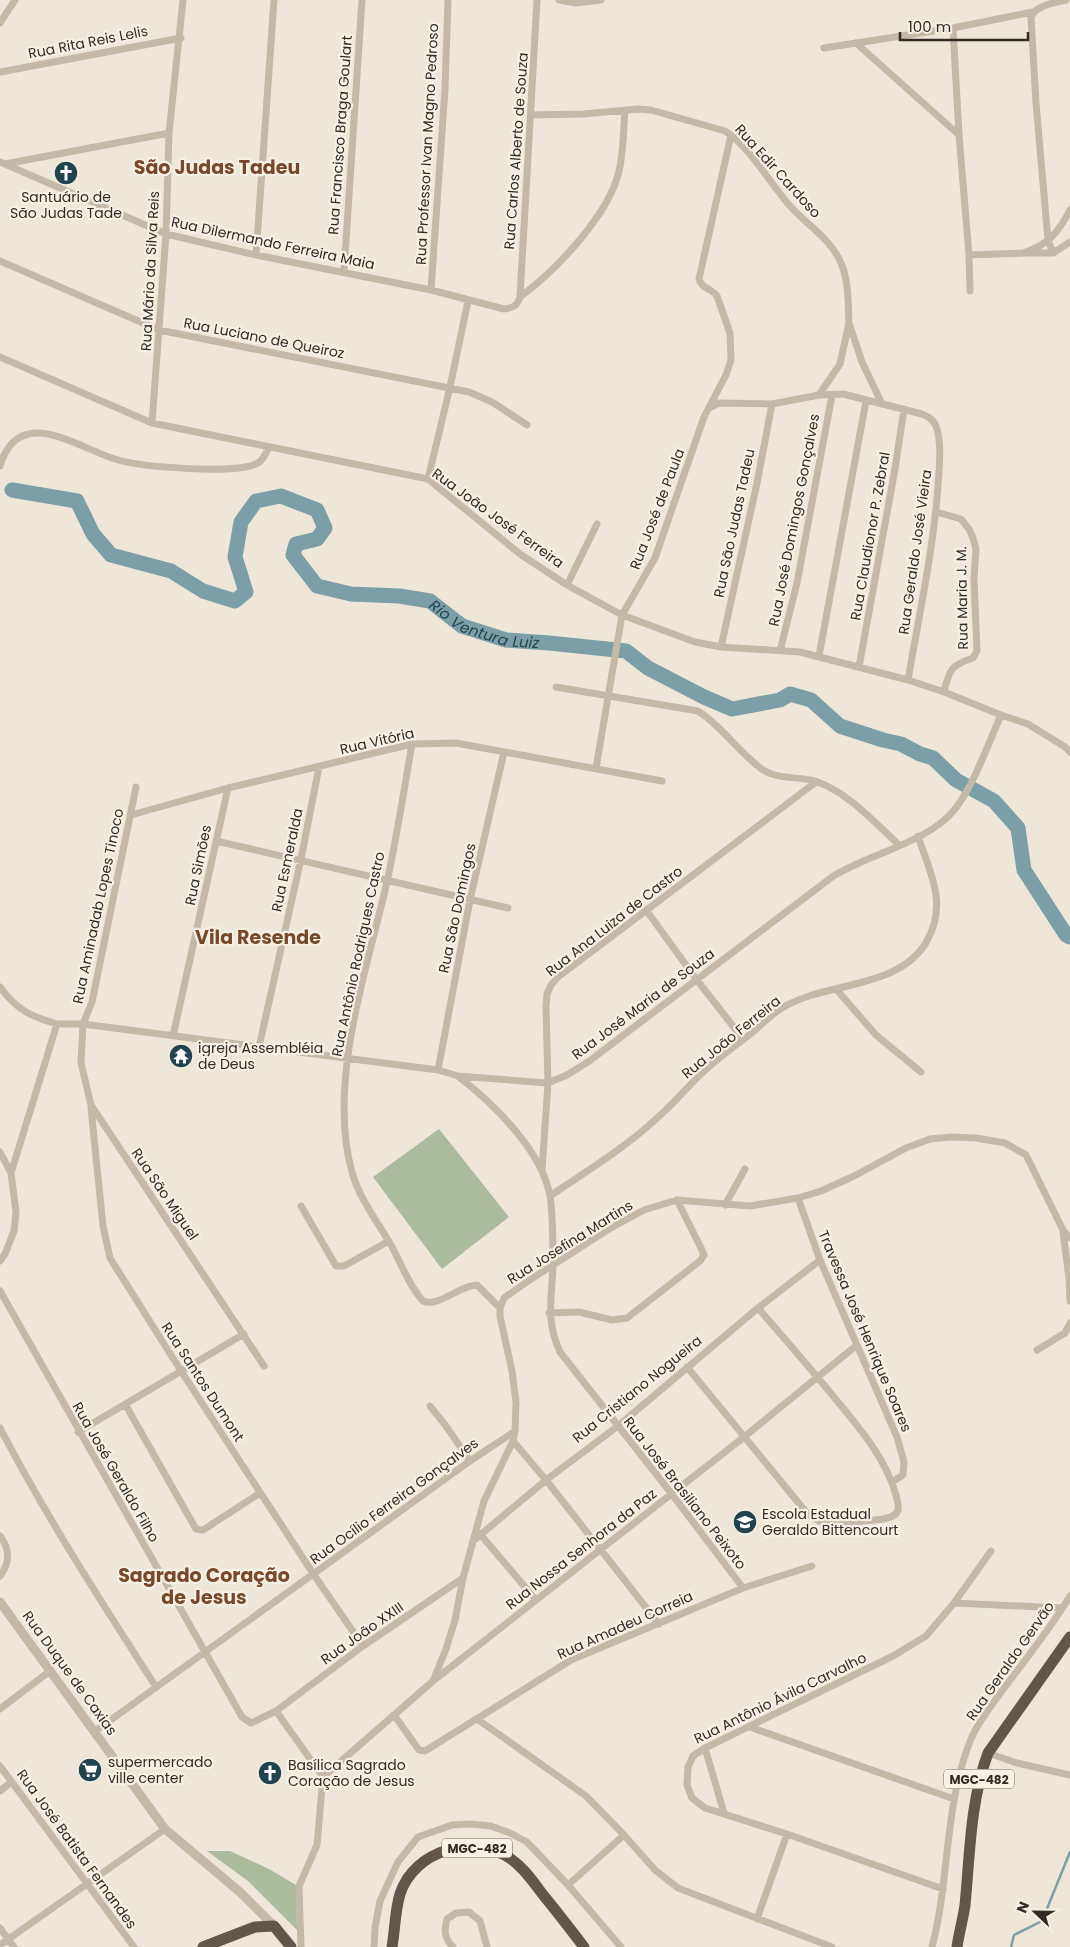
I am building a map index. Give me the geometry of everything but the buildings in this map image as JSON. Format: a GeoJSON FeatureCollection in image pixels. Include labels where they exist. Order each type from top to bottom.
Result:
{"type":"FeatureCollection","features":[{"type":"Feature","properties":{"kind":"highway","name":"MGC-482"},"geometry":{"type":"LineString","coordinates":[[957,1947],[964,1908],[975,1800],[981,1771],[988,1753],[1070,1638]]}},
{"type":"Feature","properties":{"kind":"highway","name":"MGC-482"},"geometry":{"type":"LineString","coordinates":[[392,1947],[400,1895],[407,1880],[420,1865],[435,1855],[450,1848],[464,1847],[496,1852],[510,1858],[525,1871],[584,1947]]}},
{"type":"Feature","properties":{"kind":"highway"},"geometry":{"type":"LineString","coordinates":[[203,1947],[255,1927],[274,1926]]}},
{"type":"Feature","properties":{"kind":"highway","name":"Rua Duque de Caxias"},"geometry":{"type":"LineString","coordinates":[[274,1926],[292,1947]]}},
{"type":"Feature","properties":{"kind":"street"},"geometry":{"type":"LineString","coordinates":[[0,23],[15,0]]}},
{"type":"Feature","properties":{"kind":"street","name":"Rua Mário da Silva Reis"},"geometry":{"type":"LineString","coordinates":[[152,423],[166,234],[170,133],[184,0]]}},
{"type":"Feature","properties":{"kind":"street"},"geometry":{"type":"LineString","coordinates":[[256,255],[274,0]]}},
{"type":"Feature","properties":{"kind":"street","name":"Rua Francisco Braga Goulart"},"geometry":{"type":"LineString","coordinates":[[344,271],[362,0]]}},
{"type":"Feature","properties":{"kind":"street","name":"Rua Professor Ivan Magno Pedroso"},"geometry":{"type":"LineString","coordinates":[[431,290],[448,0]]}},
{"type":"Feature","properties":{"kind":"street","name":"Rua Carlos Alberto de Souza"},"geometry":{"type":"LineString","coordinates":[[519,300],[537,0]]}},
{"type":"Feature","properties":{"kind":"street"},"geometry":{"type":"LineString","coordinates":[[558,0],[576,3],[601,0]]}},
{"type":"Feature","properties":{"kind":"street"},"geometry":{"type":"LineString","coordinates":[[824,48],[953,28],[1032,12],[1066,0]]}},
{"type":"Feature","properties":{"kind":"street"},"geometry":{"type":"LineString","coordinates":[[1032,12],[1030,28],[1048,240],[1053,253]]}},
{"type":"Feature","properties":{"kind":"street"},"geometry":{"type":"LineString","coordinates":[[953,28],[958,135],[969,255],[970,291]]}},
{"type":"Feature","properties":{"kind":"street","name":"Rua Rita Reis Lelis"},"geometry":{"type":"LineString","coordinates":[[0,72],[181,38]]}},
{"type":"Feature","properties":{"kind":"street"},"geometry":{"type":"LineString","coordinates":[[856,43],[958,135]]}},
{"type":"Feature","properties":{"kind":"street","name":"Rua Edir Cardoso"},"geometry":{"type":"LineString","coordinates":[[531,115],[583,114],[638,109],[661,112],[719,128],[732,135],[790,206],[830,244],[837,254],[842,264],[847,285],[849,323]]}},
{"type":"Feature","properties":{"kind":"street"},"geometry":{"type":"LineString","coordinates":[[519,300],[543,279],[567,253],[608,200],[615,185],[620,166],[625,110]]}},
{"type":"Feature","properties":{"kind":"street"},"geometry":{"type":"LineString","coordinates":[[2,163],[170,133]]}},
{"type":"Feature","properties":{"kind":"street","name":"Rua José de Paula"},"geometry":{"type":"LineString","coordinates":[[596,768],[622,615],[654,558],[709,408],[729,367],[731,341],[728,325],[717,296],[700,283],[698,279],[732,135]]}},
{"type":"Feature","properties":{"kind":"street","name":"Rua Dilermando Ferreira Maia"},"geometry":{"type":"LineString","coordinates":[[2,163],[166,234],[256,255],[344,271],[431,290],[504,309],[515,306],[519,300]]}},
{"type":"Feature","properties":{"kind":"street"},"geometry":{"type":"LineString","coordinates":[[1023,253],[1039,248],[1048,240],[1060,227],[1070,210]]}},
{"type":"Feature","properties":{"kind":"street"},"geometry":{"type":"LineString","coordinates":[[969,255],[1053,253],[1070,242]]}},
{"type":"Feature","properties":{"kind":"street","name":"Rua Luciano de Queiroz"},"geometry":{"type":"LineString","coordinates":[[0,261],[159,330],[450,388],[481,397],[527,425]]}},
{"type":"Feature","properties":{"kind":"street"},"geometry":{"type":"LineString","coordinates":[[428,479],[450,388],[468,301]]}},
{"type":"Feature","properties":{"kind":"street"},"geometry":{"type":"LineString","coordinates":[[819,396],[840,364],[849,323]]}},
{"type":"Feature","properties":{"kind":"street"},"geometry":{"type":"LineString","coordinates":[[849,323],[862,362],[882,404]]}},
{"type":"Feature","properties":{"kind":"street","name":"Rua João José Ferreira"},"geometry":{"type":"LineString","coordinates":[[0,356],[152,423],[428,479],[506,543],[567,585],[622,615],[681,638],[721,648],[780,651],[819,656],[908,680],[944,692],[1001,716],[1028,724],[1070,752]]}},
{"type":"Feature","properties":{"kind":"street","name":"Rua Geraldo José Vieira"},"geometry":{"type":"LineString","coordinates":[[709,408],[719,403],[772,404],[832,394],[843,394],[930,417],[937,428],[940,458],[936,512],[908,680]]}},
{"type":"Feature","properties":{"kind":"street","name":"Rua José Domingos Gonçalves"},"geometry":{"type":"LineString","coordinates":[[780,651],[797,583],[832,394]]}},
{"type":"Feature","properties":{"kind":"street"},"geometry":{"type":"LineString","coordinates":[[819,656],[866,401]]}},
{"type":"Feature","properties":{"kind":"street","name":"Rua São Judas Tadeu"},"geometry":{"type":"LineString","coordinates":[[721,648],[772,404]]}},
{"type":"Feature","properties":{"kind":"street","name":"Rua Claudionor P. Zebral"},"geometry":{"type":"LineString","coordinates":[[859,667],[904,409]]}},
{"type":"Feature","properties":{"kind":"street"},"geometry":{"type":"LineString","coordinates":[[0,466],[3,456],[11,443],[24,435],[38,432],[53,434],[101,455],[121,461],[196,470],[253,465],[263,459],[269,447]]}},
{"type":"Feature","properties":{"kind":"street","name":"Rua Maria J. M."},"geometry":{"type":"LineString","coordinates":[[936,512],[961,519],[969,529],[976,549],[974,579],[976,655],[953,667],[944,692]]}},
{"type":"Feature","properties":{"kind":"street"},"geometry":{"type":"LineString","coordinates":[[567,585],[597,524]]}},
{"type":"Feature","properties":{"kind":"street"},"geometry":{"type":"LineString","coordinates":[[556,687],[690,709],[698,712],[712,720],[764,771],[782,777],[816,782],[831,788],[846,798],[899,845]]}},
{"type":"Feature","properties":{"kind":"street","name":"Rua José Maria de Souza"},"geometry":{"type":"LineString","coordinates":[[83,1024],[438,1070],[458,1076],[548,1082],[568,1075],[588,1062],[832,877],[848,867],[918,836],[944,819],[955,809],[964,794],[1001,716]]}},
{"type":"Feature","properties":{"kind":"street","name":"Rua Vitória"},"geometry":{"type":"LineString","coordinates":[[131,815],[228,788],[412,744],[456,743],[662,781]]}},
{"type":"Feature","properties":{"kind":"street","name":"Rua Antônio Rodrigues Castro"},"geometry":{"type":"LineString","coordinates":[[412,744],[387,881],[360,989],[348,1058],[344,1128],[352,1173],[362,1197],[423,1301],[432,1303],[467,1287],[477,1285],[500,1308]]}},
{"type":"Feature","properties":{"kind":"street","name":"Rua São Domingos"},"geometry":{"type":"LineString","coordinates":[[438,1070],[470,900],[504,752]]}},
{"type":"Feature","properties":{"kind":"street","name":"Rua Esmeralda"},"geometry":{"type":"LineString","coordinates":[[259,1047],[320,767]]}},
{"type":"Feature","properties":{"kind":"street","name":"Rua Ana Luiza de Castro"},"geometry":{"type":"LineString","coordinates":[[542,1170],[548,1082],[546,1007],[550,985],[558,977],[816,782]]}},
{"type":"Feature","properties":{"kind":"street","name":"Rua Aminadab Lopes Tinoco"},"geometry":{"type":"LineString","coordinates":[[0,987],[23,1012],[57,1024],[83,1024],[92,1002],[136,787]]}},
{"type":"Feature","properties":{"kind":"street","name":"Rua Simões"},"geometry":{"type":"LineString","coordinates":[[173,1036],[228,788]]}},
{"type":"Feature","properties":{"kind":"street","name":"Rua João Ferreira"},"geometry":{"type":"LineString","coordinates":[[550,1196],[637,1136],[659,1117],[700,1074],[782,1007],[880,976],[903,967],[917,956],[927,941],[938,906],[936,887],[918,836]]}},
{"type":"Feature","properties":{"kind":"street"},"geometry":{"type":"LineString","coordinates":[[216,841],[508,908]]}},
{"type":"Feature","properties":{"kind":"street"},"geometry":{"type":"LineString","coordinates":[[646,910],[743,1039]]}},
{"type":"Feature","properties":{"kind":"street"},"geometry":{"type":"LineString","coordinates":[[836,989],[876,1035],[921,1072]]}},
{"type":"Feature","properties":{"kind":"street"},"geometry":{"type":"LineString","coordinates":[[10,1173],[57,1024]]}},
{"type":"Feature","properties":{"kind":"street","name":"Rua São Miguel"},"geometry":{"type":"LineString","coordinates":[[83,1024],[81,1063],[91,1105],[264,1366]]}},
{"type":"Feature","properties":{"kind":"street","name":"Rua José Brasiliano Peixoto"},"geometry":{"type":"LineString","coordinates":[[458,1076],[500,1113],[525,1144],[542,1170],[550,1196],[552,1265],[549,1313],[555,1340],[560,1352],[743,1588]]}},
{"type":"Feature","properties":{"kind":"street","name":"Rua Santos Dumont"},"geometry":{"type":"LineString","coordinates":[[91,1105],[103,1226],[110,1258],[260,1493],[363,1646]]}},
{"type":"Feature","properties":{"kind":"street","name":"Rua Josefina Martins"},"geometry":{"type":"LineString","coordinates":[[500,1308],[504,1298],[552,1265],[609,1229],[644,1210],[677,1200],[750,1206],[798,1198],[854,1176],[906,1148],[930,1139],[952,1137],[976,1138],[1005,1143],[1026,1155],[1063,1230],[1070,1238]]}},
{"type":"Feature","properties":{"kind":"street"},"geometry":{"type":"LineString","coordinates":[[0,1152],[10,1173],[16,1212],[14,1231],[5,1254],[0,1261]]}},
{"type":"Feature","properties":{"kind":"street"},"geometry":{"type":"LineString","coordinates":[[725,1205],[745,1169]]}},
{"type":"Feature","properties":{"kind":"street","name":"Travessa José Henrique Soares"},"geometry":{"type":"LineString","coordinates":[[798,1198],[820,1260],[897,1437],[904,1462],[903,1475],[892,1482]]}},
{"type":"Feature","properties":{"kind":"street"},"geometry":{"type":"LineString","coordinates":[[549,1313],[579,1312],[612,1320],[627,1318],[700,1261],[704,1255],[677,1200]]}},
{"type":"Feature","properties":{"kind":"street"},"geometry":{"type":"LineString","coordinates":[[301,1206],[336,1266],[344,1266],[389,1242]]}},
{"type":"Feature","properties":{"kind":"street"},"geometry":{"type":"LineString","coordinates":[[1063,1230],[1070,1278],[1070,1301]]}},
{"type":"Feature","properties":{"kind":"street","name":"Rua Cristiano Nogueira"},"geometry":{"type":"LineString","coordinates":[[473,1541],[546,1480],[618,1426],[758,1308],[820,1260]]}},
{"type":"Feature","properties":{"kind":"street","name":"Rua José Geraldo Filho"},"geometry":{"type":"LineString","coordinates":[[0,1291],[78,1432],[242,1717],[250,1723],[276,1711]]}},
{"type":"Feature","properties":{"kind":"street"},"geometry":{"type":"LineString","coordinates":[[433,1681],[455,1620],[463,1578],[484,1501],[513,1441],[515,1431],[516,1402],[500,1308]]}},
{"type":"Feature","properties":{"kind":"street"},"geometry":{"type":"LineString","coordinates":[[687,1367],[806,1512],[817,1522],[834,1525],[882,1519],[896,1514],[898,1503],[892,1482],[874,1448],[818,1377],[758,1308]]}},
{"type":"Feature","properties":{"kind":"street"},"geometry":{"type":"LineString","coordinates":[[1037,1350],[1065,1333],[1070,1323]]}},
{"type":"Feature","properties":{"kind":"street"},"geometry":{"type":"LineString","coordinates":[[78,1432],[244,1334]]}},
{"type":"Feature","properties":{"kind":"street","name":"Rua Nossa Senhora da Paz"},"geometry":{"type":"LineString","coordinates":[[323,1777],[433,1681],[600,1548],[744,1437],[857,1345]]}},
{"type":"Feature","properties":{"kind":"street"},"geometry":{"type":"LineString","coordinates":[[125,1404],[196,1529],[203,1530],[260,1493]]}},
{"type":"Feature","properties":{"kind":"street"},"geometry":{"type":"LineString","coordinates":[[430,1406],[470,1461]]}},
{"type":"Feature","properties":{"kind":"street"},"geometry":{"type":"LineString","coordinates":[[0,1428],[20,1466],[156,1687]]}},
{"type":"Feature","properties":{"kind":"street","name":"Rua Ocílio Ferreira Gonçalves"},"geometry":{"type":"LineString","coordinates":[[94,1732],[470,1461],[515,1431]]}},
{"type":"Feature","properties":{"kind":"street"},"geometry":{"type":"LineString","coordinates":[[513,1441],[660,1624]]}},
{"type":"Feature","properties":{"kind":"street"},"geometry":{"type":"LineString","coordinates":[[480,1534],[536,1600]]}},
{"type":"Feature","properties":{"kind":"street"},"geometry":{"type":"LineString","coordinates":[[0,1536],[7,1548],[8,1559],[6,1567],[0,1576]]}},
{"type":"Feature","properties":{"kind":"street","name":"Rua Antônio Ávila Carvalho"},"geometry":{"type":"LineString","coordinates":[[943,1889],[787,1834],[704,1808],[692,1798],[687,1785],[688,1767],[693,1756],[705,1748],[893,1656],[926,1636],[954,1603],[992,1551]]}},
{"type":"Feature","properties":{"kind":"street","name":"Rua Amadeu Correia"},"geometry":{"type":"LineString","coordinates":[[394,1715],[419,1750],[425,1751],[571,1660],[743,1588],[812,1566]]}},
{"type":"Feature","properties":{"kind":"street","name":"Rua João XXIII"},"geometry":{"type":"LineString","coordinates":[[276,1711],[363,1646],[463,1578]]}},
{"type":"Feature","properties":{"kind":"street","name":"Rua Geraldo Gervão"},"geometry":{"type":"LineString","coordinates":[[932,1947],[943,1889],[954,1799],[960,1770],[972,1738],[985,1715],[1070,1596]]}},
{"type":"Feature","properties":{"kind":"street","name":"Rua Duque de Caxias"},"geometry":{"type":"LineString","coordinates":[[0,1602],[165,1829],[241,1893],[274,1926]]}},
{"type":"Feature","properties":{"kind":"street"},"geometry":{"type":"LineString","coordinates":[[954,1603],[1062,1608]]}},
{"type":"Feature","properties":{"kind":"street"},"geometry":{"type":"LineString","coordinates":[[0,1709],[50,1671]]}},
{"type":"Feature","properties":{"kind":"street"},"geometry":{"type":"LineString","coordinates":[[276,1711],[323,1777],[320,1831],[313,1857],[299,1886],[301,1947]]}},
{"type":"Feature","properties":{"kind":"street"},"geometry":{"type":"LineString","coordinates":[[477,1719],[586,1796],[655,1870],[678,1888],[832,1947]]}},
{"type":"Feature","properties":{"kind":"street"},"geometry":{"type":"LineString","coordinates":[[750,1727],[954,1799]]}},
{"type":"Feature","properties":{"kind":"street"},"geometry":{"type":"LineString","coordinates":[[705,1748],[724,1813]]}},
{"type":"Feature","properties":{"kind":"street"},"geometry":{"type":"LineString","coordinates":[[988,1753],[1070,1775]]}},
{"type":"Feature","properties":{"kind":"street","name":"Rua José Batista Fernandes"},"geometry":{"type":"LineString","coordinates":[[0,1766],[86,1885],[134,1947]]}},
{"type":"Feature","properties":{"kind":"street"},"geometry":{"type":"LineString","coordinates":[[0,1790],[12,1782]]}},
{"type":"Feature","properties":{"kind":"street"},"geometry":{"type":"LineString","coordinates":[[374,1947],[380,1901],[398,1862],[418,1837],[452,1825],[491,1826],[527,1842],[568,1885],[621,1947]]}},
{"type":"Feature","properties":{"kind":"street"},"geometry":{"type":"LineString","coordinates":[[0,1945],[165,1829]]}},
{"type":"Feature","properties":{"kind":"street"},"geometry":{"type":"LineString","coordinates":[[757,1919],[787,1834]]}},
{"type":"Feature","properties":{"kind":"street"},"geometry":{"type":"LineString","coordinates":[[568,1885],[624,1835]]}},
{"type":"Feature","properties":{"kind":"street"},"geometry":{"type":"LineString","coordinates":[[255,1927],[260,1921],[259,1912]]}},
{"type":"Feature","properties":{"kind":"street"},"geometry":{"type":"LineString","coordinates":[[453,1947],[449,1943],[444,1931],[448,1919],[456,1913],[469,1912],[480,1921],[487,1947]]}},
{"type":"Feature","properties":{"kind":"street"},"geometry":{"type":"LineString","coordinates":[[0,1928],[14,1947]]}},
{"type":"Feature","properties":{"kind":"green space"},"geometry":{"type":"Polygon","coordinates":[[[439,1129],[509,1217],[442,1269],[373,1177],[439,1129]]]}},
{"type":"Feature","properties":{"kind":"green space"},"geometry":{"type":"Polygon","coordinates":[[[207,1851],[230,1851],[269,1869],[296,1885],[297,1930],[248,1881],[207,1851]]]}},
{"type":"Feature","properties":{"kind":"waterway","name":"Rio Ventura Luiz"},"geometry":{"type":"LineString","coordinates":[[12,490],[77,501],[93,534],[111,555],[171,571],[203,591],[235,601],[246,592],[235,557],[241,522],[256,501],[281,496],[317,510],[325,528],[317,539],[296,544],[293,555],[317,586],[351,594],[399,596],[430,601],[462,626],[506,640],[626,651],[648,668],[732,709],[780,700],[790,694],[811,700],[840,726],[901,744],[920,754],[933,758],[956,780],[994,801],[1018,828],[1024,870],[1066,935],[1070,937]]}},
{"type":"Feature","properties":{"kind":"waterway"},"geometry":{"type":"LineString","coordinates":[[1011,1947],[1014,1935],[1042,1921],[1070,1852]]}},
{"type":"Feature","properties":{"kind":"place","name":"Santuário de São Judas Tade"},"geometry":{"type":"Point","coordinates":[66,173]}},
{"type":"Feature","properties":{"kind":"place","name":"igreja Assembléia de Deus"},"geometry":{"type":"Point","coordinates":[181,1056]}},
{"type":"Feature","properties":{"kind":"place","name":"Escola Estadual Geraldo Bittencourt"},"geometry":{"type":"Point","coordinates":[745,1522]}},
{"type":"Feature","properties":{"kind":"place","name":"supermercado ville center"},"geometry":{"type":"Point","coordinates":[90,1770]}},
{"type":"Feature","properties":{"kind":"place","name":"Basílica Sagrado Coração de Jesus"},"geometry":{"type":"Point","coordinates":[270,1773]}},
{"type":"Feature","properties":{"kind":"district","name":"São Judas Tadeu"},"geometry":{"type":"Point","coordinates":[217,167]}},
{"type":"Feature","properties":{"kind":"district","name":"Vila Resende"},"geometry":{"type":"Point","coordinates":[258,937]}},
{"type":"Feature","properties":{"kind":"district","name":"Sagrado Coração de Jesus"},"geometry":{"type":"Point","coordinates":[204,1586]}}]}
